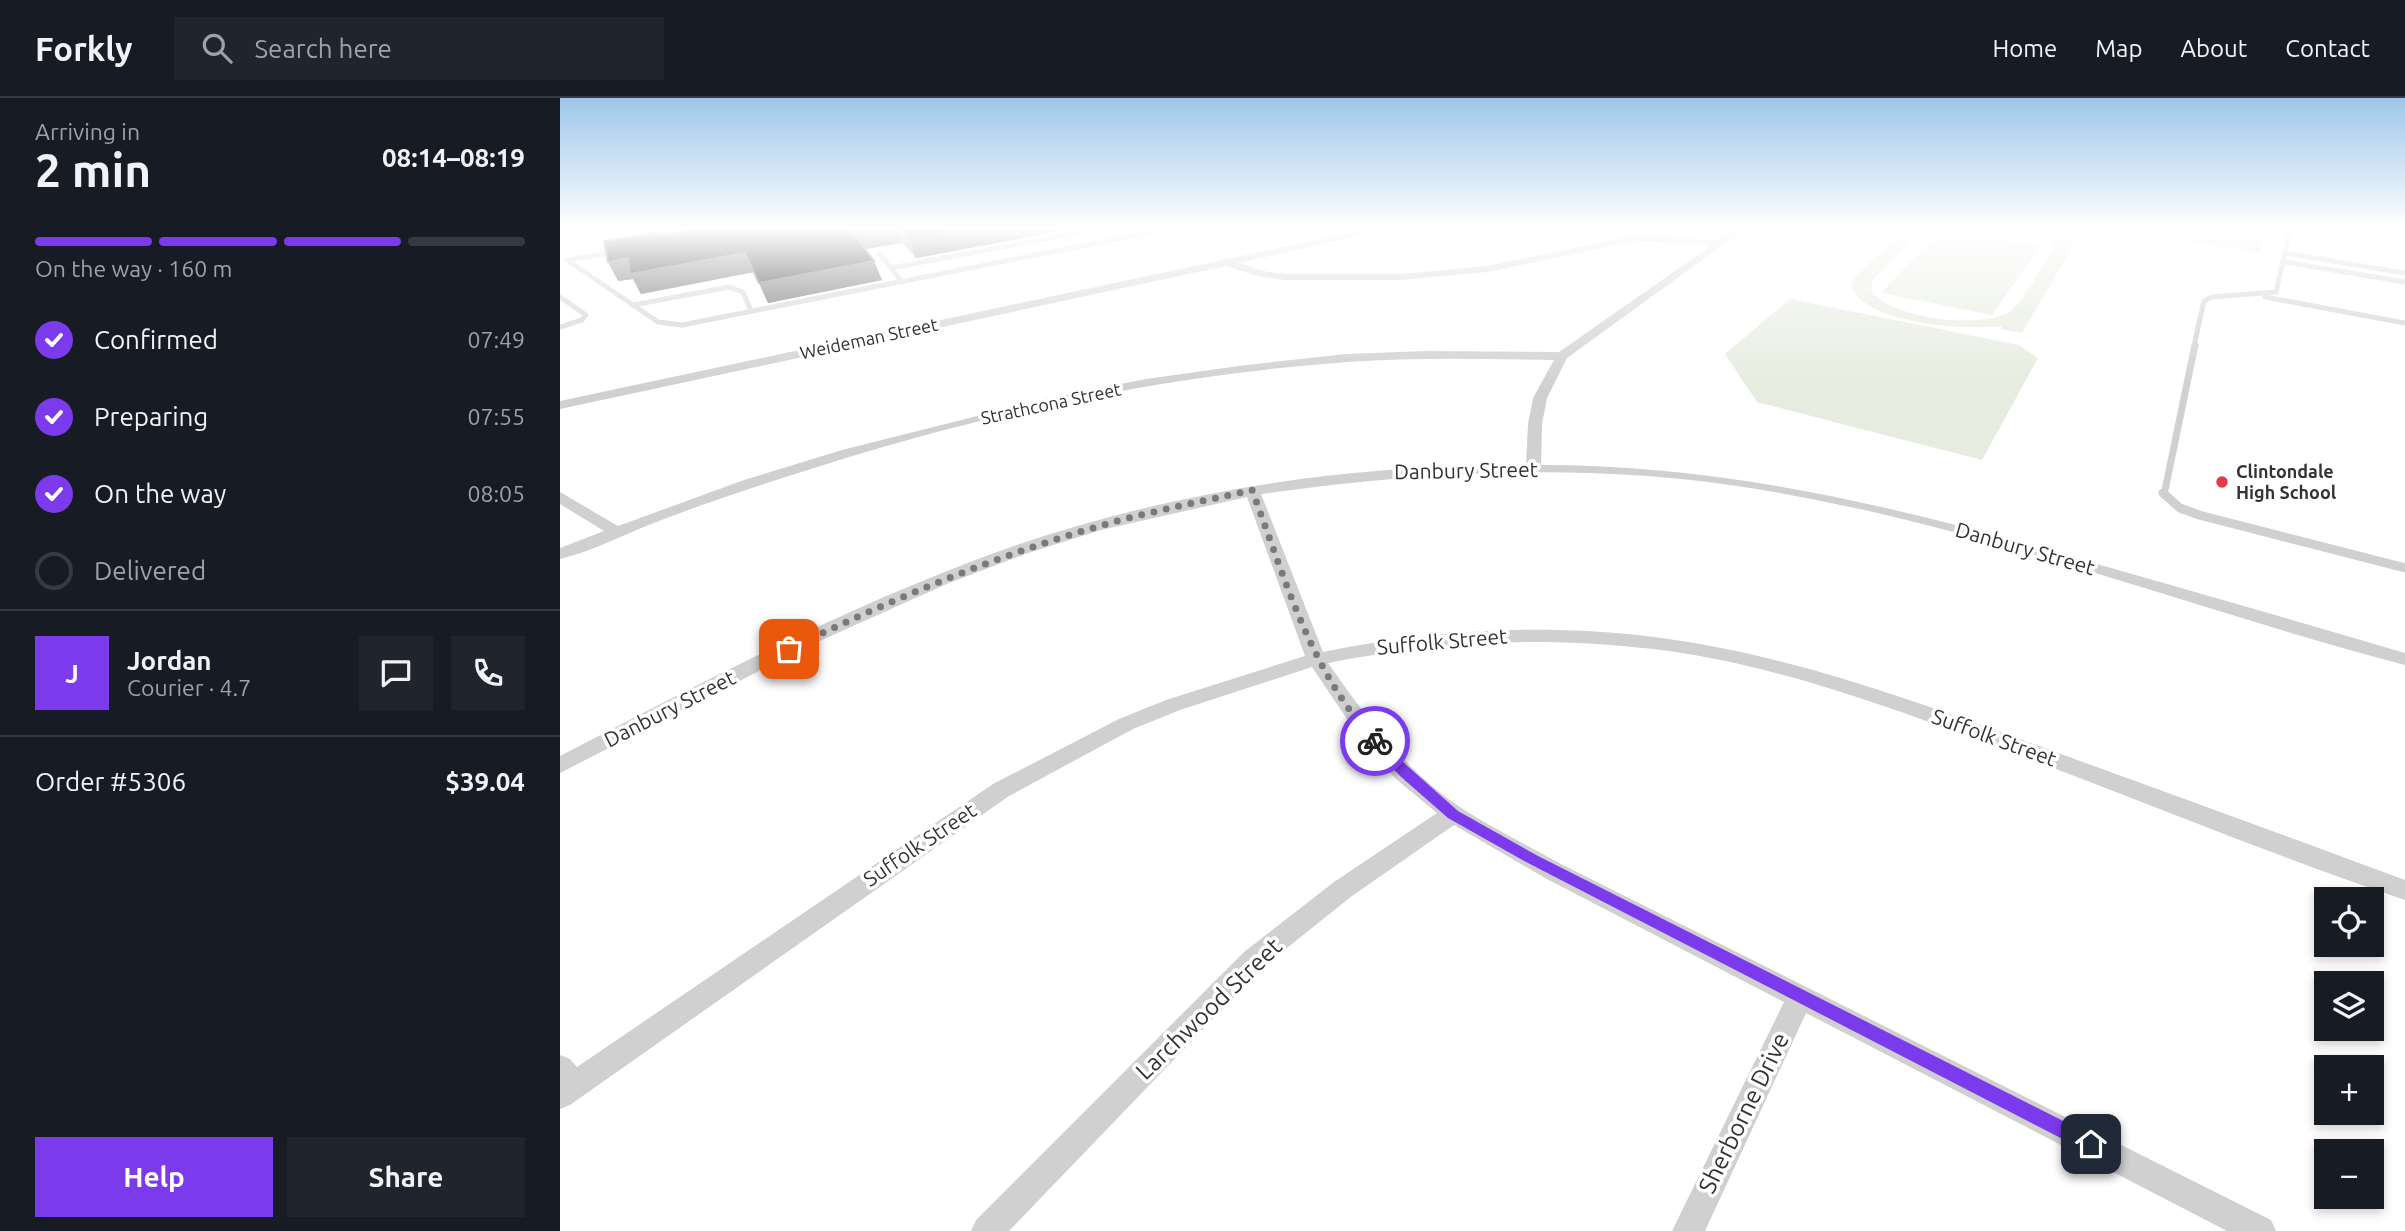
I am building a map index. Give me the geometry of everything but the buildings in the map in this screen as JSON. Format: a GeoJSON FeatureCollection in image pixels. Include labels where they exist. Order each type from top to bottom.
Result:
{"type":"FeatureCollection","features":[{"type":"Feature","properties":{"kind":"street","name":"Weideman Street"},"geometry":{"type":"LineString","coordinates":[[560,405],[1140,282]]}},
{"type":"Feature","properties":{"kind":"street"},"geometry":{"type":"LineString","coordinates":[[1533,468],[1535,425],[1540,398],[1562,356],[1666,282]]}},
{"type":"Feature","properties":{"kind":"street","name":"Strathcona Street"},"geometry":{"type":"LineString","coordinates":[[560,554],[720,494],[896,440],[1006,412],[1156,383],[1346,358],[1460,354],[1562,356]]}},
{"type":"Feature","properties":{"kind":"street","name":"Danbury Street"},"geometry":{"type":"LineString","coordinates":[[560,765],[811,638],[946,578],[1098,526],[1252,490],[1364,474],[1435,469],[1533,468],[1682,475],[1880,509],[2405,659]]}},
{"type":"Feature","properties":{"kind":"street"},"geometry":{"type":"LineString","coordinates":[[1252,490],[1316,659],[1364,729],[1404,773],[1453,814],[1553,871],[2260,1231]]}},
{"type":"Feature","properties":{"kind":"street"},"geometry":{"type":"LineString","coordinates":[[560,497],[616,531]]}},
{"type":"Feature","properties":{"kind":"street","name":"Suffolk Street"},"geometry":{"type":"LineString","coordinates":[[565,1083],[1001,790],[1126,723],[1316,659],[1383,646],[1456,637],[1553,635],[1655,643],[1782,667],[1904,705],[2011,743],[2405,890]]}},
{"type":"Feature","properties":{"kind":"street","name":"Larchwood Street"},"geometry":{"type":"LineString","coordinates":[[988,1231],[1253,960],[1343,889],[1453,814]]}},
{"type":"Feature","properties":{"kind":"street","name":"Sherborne Drive"},"geometry":{"type":"LineString","coordinates":[[1688,1231],[1801,995]]}},
{"type":"Feature","properties":{"kind":"lane"},"geometry":{"type":"LineString","coordinates":[[599,282],[658,322],[682,325],[902,282]]}},
{"type":"Feature","properties":{"kind":"lane"},"geometry":{"type":"LineString","coordinates":[[2280,282],[2279,290],[2254,295],[2212,297],[2204,301],[2164,496],[2180,508],[2199,515],[2405,568]]}},
{"type":"Feature","properties":{"kind":"lane"},"geometry":{"type":"LineString","coordinates":[[633,305],[729,287],[743,292],[751,312]]}},
{"type":"Feature","properties":{"kind":"lane"},"geometry":{"type":"LineString","coordinates":[[2254,295],[2405,323]]}},
{"type":"Feature","properties":{"kind":"lane"},"geometry":{"type":"LineString","coordinates":[[560,297],[586,315],[582,320],[560,327]]}},
{"type":"Feature","properties":{"kind":"shaded area"},"geometry":{"type":"Polygon","coordinates":[[[1853,282],[1873,282],[1871,291],[1881,300],[1916,314],[1978,320],[2009,312],[2033,282],[2052,282],[2022,333],[2001,329],[2002,326],[1965,327],[1895,317],[1875,309],[1860,298],[1851,285],[1853,282]]]}},
{"type":"Feature","properties":{"kind":"shaded area"},"geometry":{"type":"Polygon","coordinates":[[[1892,282],[2015,282],[1992,315],[1881,293],[1892,282]]]}},
{"type":"Feature","properties":{"kind":"shaded area"},"geometry":{"type":"Polygon","coordinates":[[[1790,299],[2019,345],[2038,358],[1982,460],[1757,402],[1725,354],[1790,299]]]}},
{"type":"Feature","properties":{"kind":"way so far"},"geometry":{"type":"LineString","coordinates":[[789,649],[946,578],[994,560],[1098,526],[1252,490],[1316,659],[1342,699],[1375,741]]}},
{"type":"Feature","properties":{"kind":"place","name":"Clintondale High School"},"geometry":{"type":"Point","coordinates":[2222,482]}},
{"type":"Feature","properties":{"kind":"route"},"geometry":{"type":"LineString","coordinates":[[1375,741],[1404,773],[1453,814],[1533,860],[2091,1144]]}}]}
